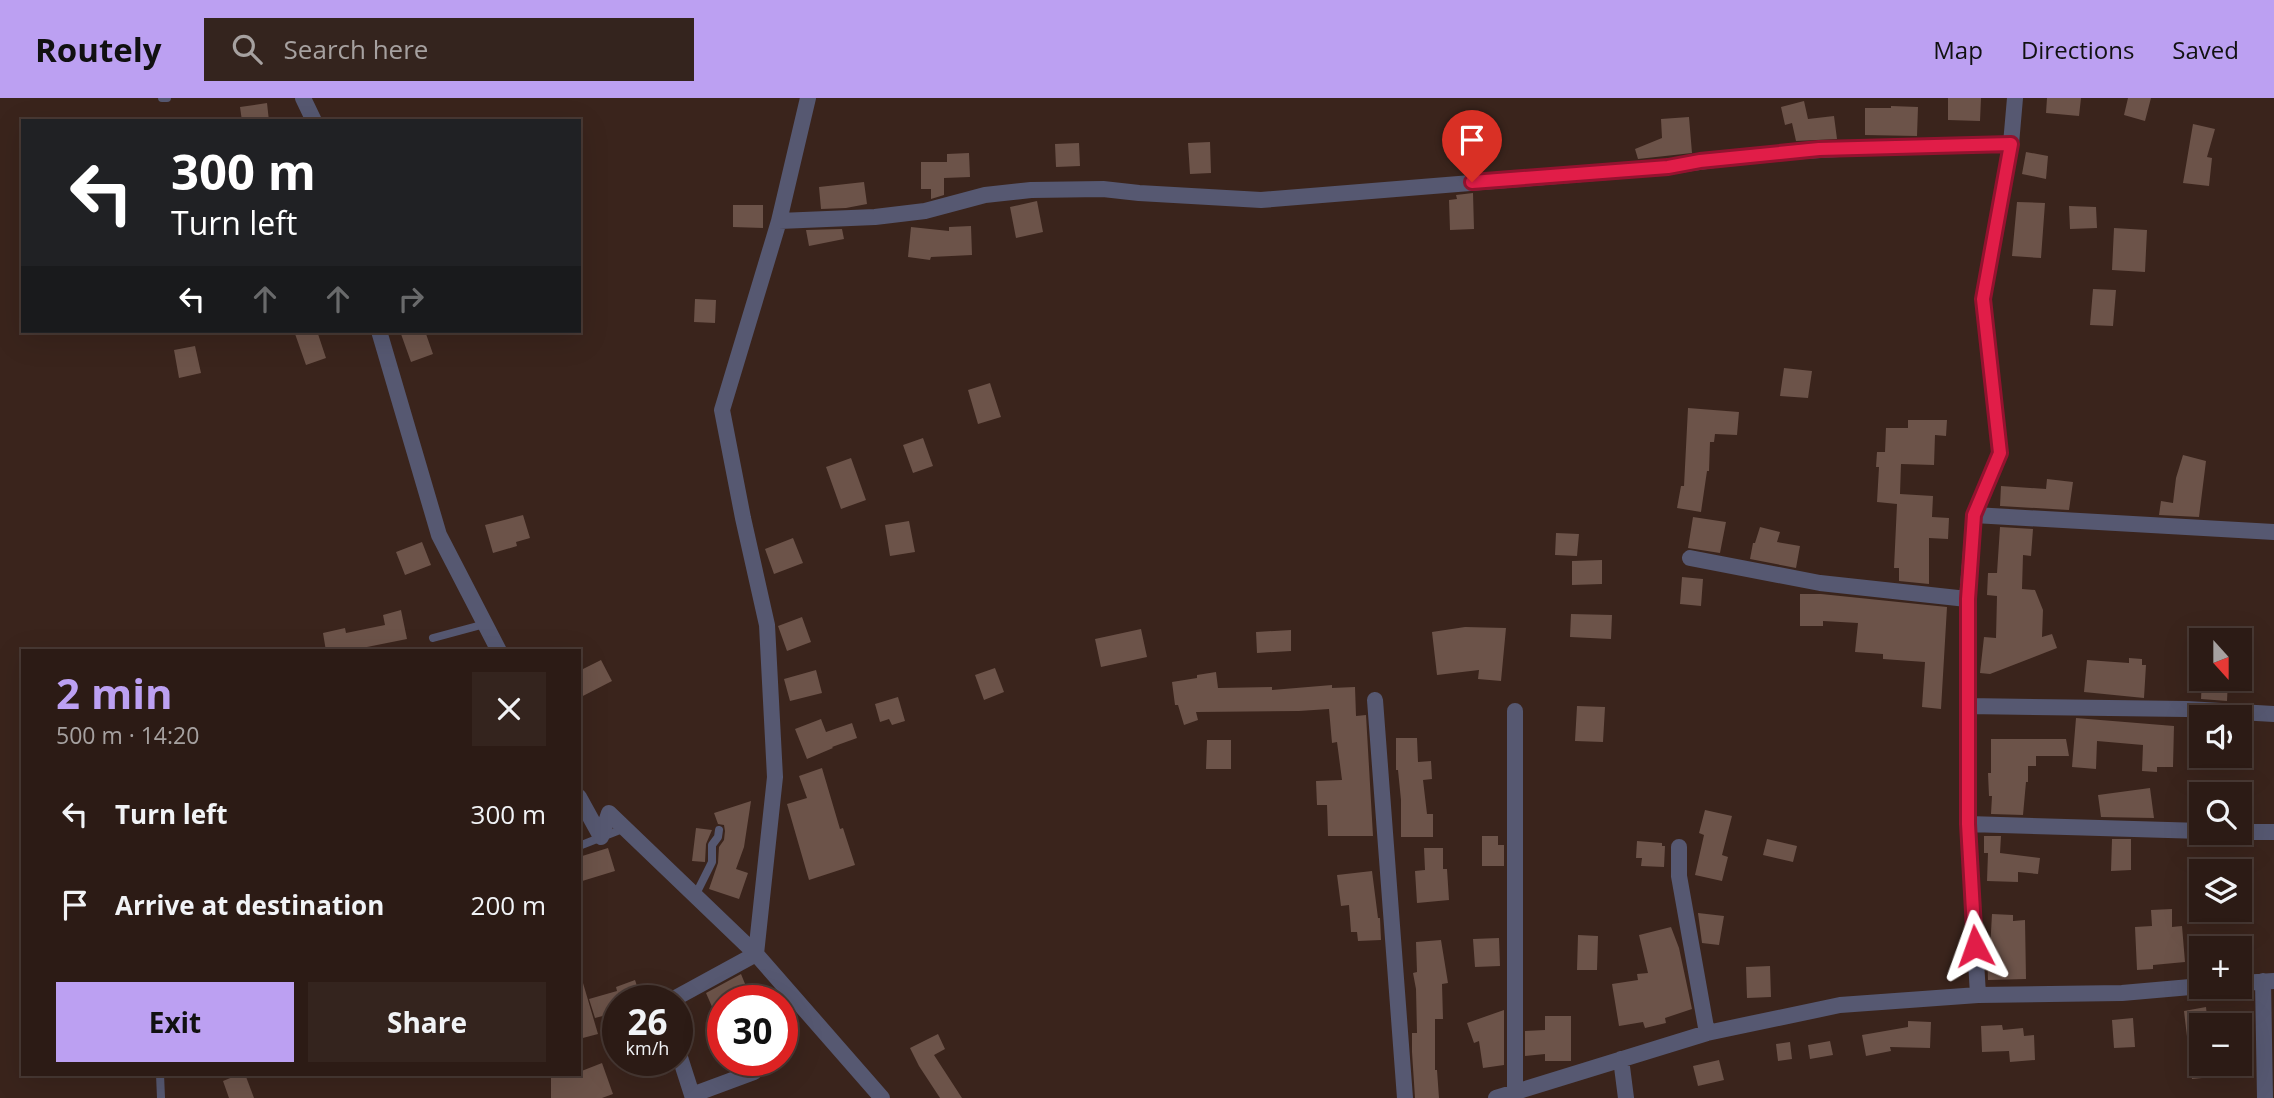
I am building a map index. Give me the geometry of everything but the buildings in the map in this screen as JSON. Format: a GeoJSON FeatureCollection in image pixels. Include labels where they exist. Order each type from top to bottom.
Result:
{"type":"FeatureCollection","features":[{"type":"Feature","properties":{"kind":"street"},"geometry":{"type":"LineString","coordinates":[[303,98],[313,119]]}},
{"type":"Feature","properties":{"kind":"street"},"geometry":{"type":"LineString","coordinates":[[756,954],[775,777],[767,625],[722,410],[779,220],[808,98]]}},
{"type":"Feature","properties":{"kind":"street"},"geometry":{"type":"LineString","coordinates":[[1978,995],[1968,824],[1968,599],[1974,515],[2000,453],[1983,299],[2011,144],[2015,98]]}},
{"type":"Feature","properties":{"kind":"street"},"geometry":{"type":"LineString","coordinates":[[779,220],[875,217],[925,211],[985,195],[1031,190],[1102,190],[1261,200],[1668,167],[1700,161],[1819,149],[2011,144]]}},
{"type":"Feature","properties":{"kind":"street"},"geometry":{"type":"LineString","coordinates":[[380,333],[439,535],[498,649]]}},
{"type":"Feature","properties":{"kind":"street"},"geometry":{"type":"LineString","coordinates":[[1974,515],[2274,532]]}},
{"type":"Feature","properties":{"kind":"street"},"geometry":{"type":"LineString","coordinates":[[1690,558],[1819,583],[1968,599]]}},
{"type":"Feature","properties":{"kind":"street"},"geometry":{"type":"LineString","coordinates":[[1375,700],[1405,1098]]}},
{"type":"Feature","properties":{"kind":"street"},"geometry":{"type":"LineString","coordinates":[[1967,706],[2186,709],[2274,714]]}},
{"type":"Feature","properties":{"kind":"street"},"geometry":{"type":"LineString","coordinates":[[1515,710],[1515,1092]]}},
{"type":"Feature","properties":{"kind":"street"},"geometry":{"type":"LineString","coordinates":[[581,801],[601,837],[609,813],[756,954],[882,1098]]}},
{"type":"Feature","properties":{"kind":"street"},"geometry":{"type":"LineString","coordinates":[[1968,824],[2189,831]]}},
{"type":"Feature","properties":{"kind":"street"},"geometry":{"type":"LineString","coordinates":[[2252,832],[2274,832]]}},
{"type":"Feature","properties":{"kind":"street"},"geometry":{"type":"LineString","coordinates":[[1679,847],[1679,876],[1707,1033]]}},
{"type":"Feature","properties":{"kind":"street"},"geometry":{"type":"LineString","coordinates":[[693,988],[756,954]]}},
{"type":"Feature","properties":{"kind":"street"},"geometry":{"type":"LineString","coordinates":[[2265,1098],[2268,981]]}},
{"type":"Feature","properties":{"kind":"street"},"geometry":{"type":"LineString","coordinates":[[1496,1098],[1707,1033],[1840,1005],[1978,995],[2122,993],[2189,987]]}},
{"type":"Feature","properties":{"kind":"street"},"geometry":{"type":"LineString","coordinates":[[1621,1059],[1626,1098]]}},
{"type":"Feature","properties":{"kind":"street"},"geometry":{"type":"LineString","coordinates":[[686,1076],[692,1096],[744,1076]]}},
{"type":"Feature","properties":{"kind":"lane"},"geometry":{"type":"LineString","coordinates":[[433,638],[485,624]]}},
{"type":"Feature","properties":{"kind":"lane"},"geometry":{"type":"LineString","coordinates":[[581,845],[625,828]]}},
{"type":"Feature","properties":{"kind":"lane"},"geometry":{"type":"LineString","coordinates":[[695,896],[712,862],[712,845],[719,830]]}},
{"type":"Feature","properties":{"kind":"lane"},"geometry":{"type":"LineString","coordinates":[[160,1076],[161,1098]]}},
{"type":"Feature","properties":{"kind":"route"},"geometry":{"type":"LineString","coordinates":[[1472,182],[1668,167],[1700,161],[1819,149],[2011,144],[1983,299],[2000,453],[1974,515],[1968,599],[1968,824],[1975,946]]}}]}
